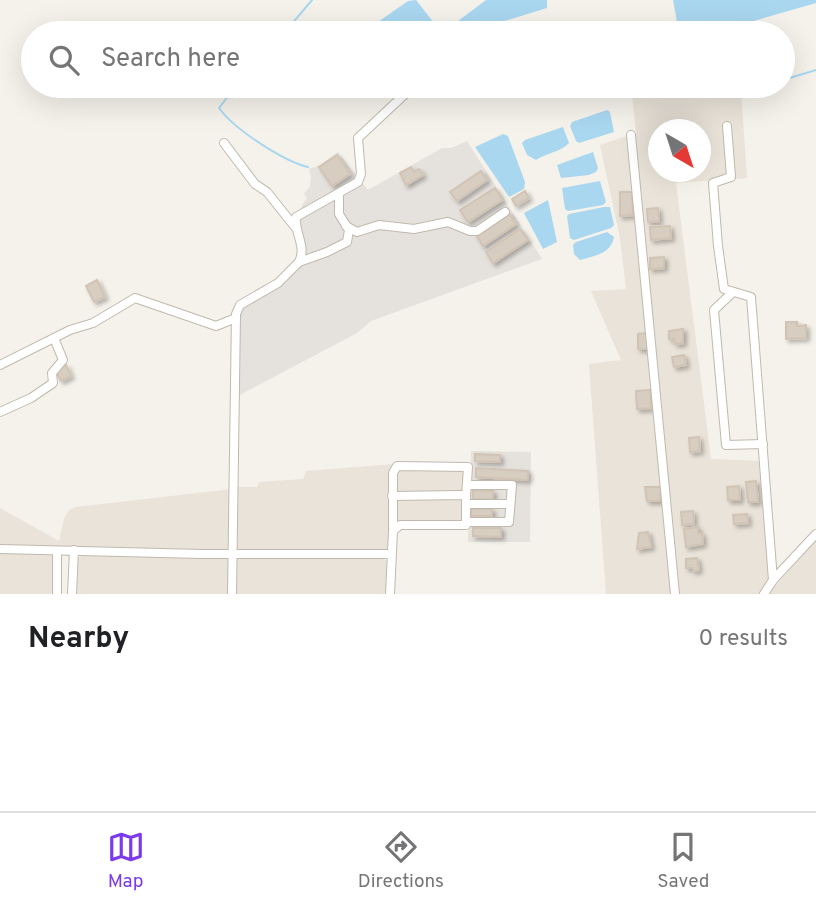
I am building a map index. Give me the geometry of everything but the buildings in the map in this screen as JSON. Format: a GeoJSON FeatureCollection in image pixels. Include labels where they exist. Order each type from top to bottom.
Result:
{"type":"FeatureCollection","features":[{"type":"Feature","properties":{"kind":"street"},"geometry":{"type":"LineString","coordinates":[[299,262],[303,249],[296,217],[358,182],[361,174],[358,138],[401,98]]}},
{"type":"Feature","properties":{"kind":"street"},"geometry":{"type":"LineString","coordinates":[[727,126],[731,177],[713,183],[718,246],[724,289],[751,297],[773,580]]}},
{"type":"Feature","properties":{"kind":"street"},"geometry":{"type":"LineString","coordinates":[[631,135],[675,594]]}},
{"type":"Feature","properties":{"kind":"street"},"geometry":{"type":"LineString","coordinates":[[224,143],[255,184],[267,192],[297,230]]}},
{"type":"Feature","properties":{"kind":"street"},"geometry":{"type":"LineString","coordinates":[[232,594],[237,396],[236,318],[240,305],[278,283],[299,262],[347,242],[349,230],[339,214],[339,195]]}},
{"type":"Feature","properties":{"kind":"street"},"geometry":{"type":"LineString","coordinates":[[346,226],[357,233],[379,225],[414,229],[449,222],[470,231],[477,231],[505,212]]}},
{"type":"Feature","properties":{"kind":"street"},"geometry":{"type":"LineString","coordinates":[[733,292],[714,310],[726,445],[763,444]]}},
{"type":"Feature","properties":{"kind":"street"},"geometry":{"type":"LineString","coordinates":[[0,365],[54,338],[93,323],[135,299],[216,326],[236,318]]}},
{"type":"Feature","properties":{"kind":"street"},"geometry":{"type":"LineString","coordinates":[[0,412],[31,398],[53,383],[52,373],[64,360],[54,338]]}},
{"type":"Feature","properties":{"kind":"street"},"geometry":{"type":"LineString","coordinates":[[390,594],[393,473],[397,466],[468,467],[464,526],[400,525],[393,530]]}},
{"type":"Feature","properties":{"kind":"street"},"geometry":{"type":"LineString","coordinates":[[466,522],[509,522],[512,485],[467,485]]}},
{"type":"Feature","properties":{"kind":"street"},"geometry":{"type":"LineString","coordinates":[[392,496],[462,495],[466,501]]}},
{"type":"Feature","properties":{"kind":"street"},"geometry":{"type":"LineString","coordinates":[[466,501],[510,504]]}},
{"type":"Feature","properties":{"kind":"street"},"geometry":{"type":"LineString","coordinates":[[764,594],[773,580],[816,534]]}},
{"type":"Feature","properties":{"kind":"street"},"geometry":{"type":"LineString","coordinates":[[0,549],[391,554]]}},
{"type":"Feature","properties":{"kind":"street"},"geometry":{"type":"LineString","coordinates":[[72,594],[74,550]]}},
{"type":"Feature","properties":{"kind":"street"},"geometry":{"type":"LineString","coordinates":[[57,551],[57,594]]}},
{"type":"Feature","properties":{"kind":"shaded area"},"geometry":{"type":"Polygon","coordinates":[[[632,98],[742,98],[747,178],[711,181],[711,119],[648,119],[648,182],[690,182],[676,183],[711,459],[767,461],[776,576],[761,594],[606,594],[589,364],[621,360],[591,291],[626,289],[620,238],[600,145],[636,133],[632,98]]]}},
{"type":"Feature","properties":{"kind":"shaded area"},"geometry":{"type":"Polygon","coordinates":[[[467,141],[542,259],[371,321],[357,333],[238,396],[238,311],[300,263],[299,218],[307,198],[304,194],[310,186],[309,169],[320,165],[338,152],[368,190],[442,148],[451,148],[467,141]]]}},
{"type":"Feature","properties":{"kind":"shaded area"},"geometry":{"type":"Polygon","coordinates":[[[471,451],[531,452],[530,542],[468,542],[471,451]]]}},
{"type":"Feature","properties":{"kind":"shaded area"},"geometry":{"type":"Polygon","coordinates":[[[394,464],[389,551],[235,550],[237,487],[257,487],[259,482],[303,479],[306,471],[394,464]]]}},
{"type":"Feature","properties":{"kind":"shaded area"},"geometry":{"type":"Polygon","coordinates":[[[398,468],[466,471],[464,492],[395,494],[394,473],[398,468]]]}},
{"type":"Feature","properties":{"kind":"shaded area"},"geometry":{"type":"Polygon","coordinates":[[[232,489],[230,549],[226,551],[0,547],[0,508],[59,541],[64,519],[69,510],[76,507],[232,489]]]}},
{"type":"Feature","properties":{"kind":"shaded area"},"geometry":{"type":"Polygon","coordinates":[[[395,498],[463,498],[464,522],[396,523],[395,498]]]}},
{"type":"Feature","properties":{"kind":"shaded area"},"geometry":{"type":"Polygon","coordinates":[[[816,540],[816,594],[768,594],[780,581],[816,540]]]}},
{"type":"Feature","properties":{"kind":"shaded area"},"geometry":{"type":"Polygon","coordinates":[[[0,551],[55,553],[56,594],[0,594],[0,551]]]}},
{"type":"Feature","properties":{"kind":"shaded area"},"geometry":{"type":"Polygon","coordinates":[[[84,555],[201,558],[228,556],[230,594],[77,594],[78,558],[84,555]]]}},
{"type":"Feature","properties":{"kind":"shaded area"},"geometry":{"type":"Polygon","coordinates":[[[237,556],[384,559],[389,563],[388,594],[233,594],[233,559],[237,556]]]}},
{"type":"Feature","properties":{"kind":"water"},"geometry":{"type":"Polygon","coordinates":[[[416,0],[433,21],[379,21],[408,1],[416,0]]]}},
{"type":"Feature","properties":{"kind":"water"},"geometry":{"type":"Polygon","coordinates":[[[486,0],[547,0],[547,8],[505,21],[458,21],[486,0]]]}},
{"type":"Feature","properties":{"kind":"water"},"geometry":{"type":"Polygon","coordinates":[[[673,0],[816,0],[816,3],[754,21],[677,21],[673,0]]]}},
{"type":"Feature","properties":{"kind":"water"},"geometry":{"type":"Polygon","coordinates":[[[607,110],[610,112],[614,132],[579,143],[576,141],[570,126],[572,122],[607,110]]]}},
{"type":"Feature","properties":{"kind":"water"},"geometry":{"type":"Polygon","coordinates":[[[563,127],[569,143],[566,146],[536,160],[527,155],[522,143],[525,140],[563,127]]]}},
{"type":"Feature","properties":{"kind":"water"},"geometry":{"type":"Polygon","coordinates":[[[503,134],[508,136],[525,182],[524,189],[509,197],[475,147],[503,134]]]}},
{"type":"Feature","properties":{"kind":"water"},"geometry":{"type":"Polygon","coordinates":[[[593,152],[598,168],[596,172],[561,178],[557,165],[593,152]]]}},
{"type":"Feature","properties":{"kind":"water"},"geometry":{"type":"Polygon","coordinates":[[[600,181],[606,202],[603,205],[568,211],[565,209],[562,188],[600,181]]]}},
{"type":"Feature","properties":{"kind":"water"},"geometry":{"type":"Polygon","coordinates":[[[548,200],[557,242],[543,249],[524,213],[548,200]]]}},
{"type":"Feature","properties":{"kind":"water"},"geometry":{"type":"Polygon","coordinates":[[[610,207],[614,225],[611,228],[574,240],[570,238],[569,214],[610,207]]]}},
{"type":"Feature","properties":{"kind":"water"},"geometry":{"type":"Polygon","coordinates":[[[607,232],[614,237],[606,251],[580,260],[574,254],[573,245],[576,242],[607,232]]]}},
{"type":"Feature","properties":{"kind":"waterway"},"geometry":{"type":"LineString","coordinates":[[294,21],[312,0]]}},
{"type":"Feature","properties":{"kind":"waterway"},"geometry":{"type":"LineString","coordinates":[[795,76],[816,70]]}},
{"type":"Feature","properties":{"kind":"waterway"},"geometry":{"type":"LineString","coordinates":[[227,98],[219,108],[236,125],[273,151],[308,167]]}}]}
